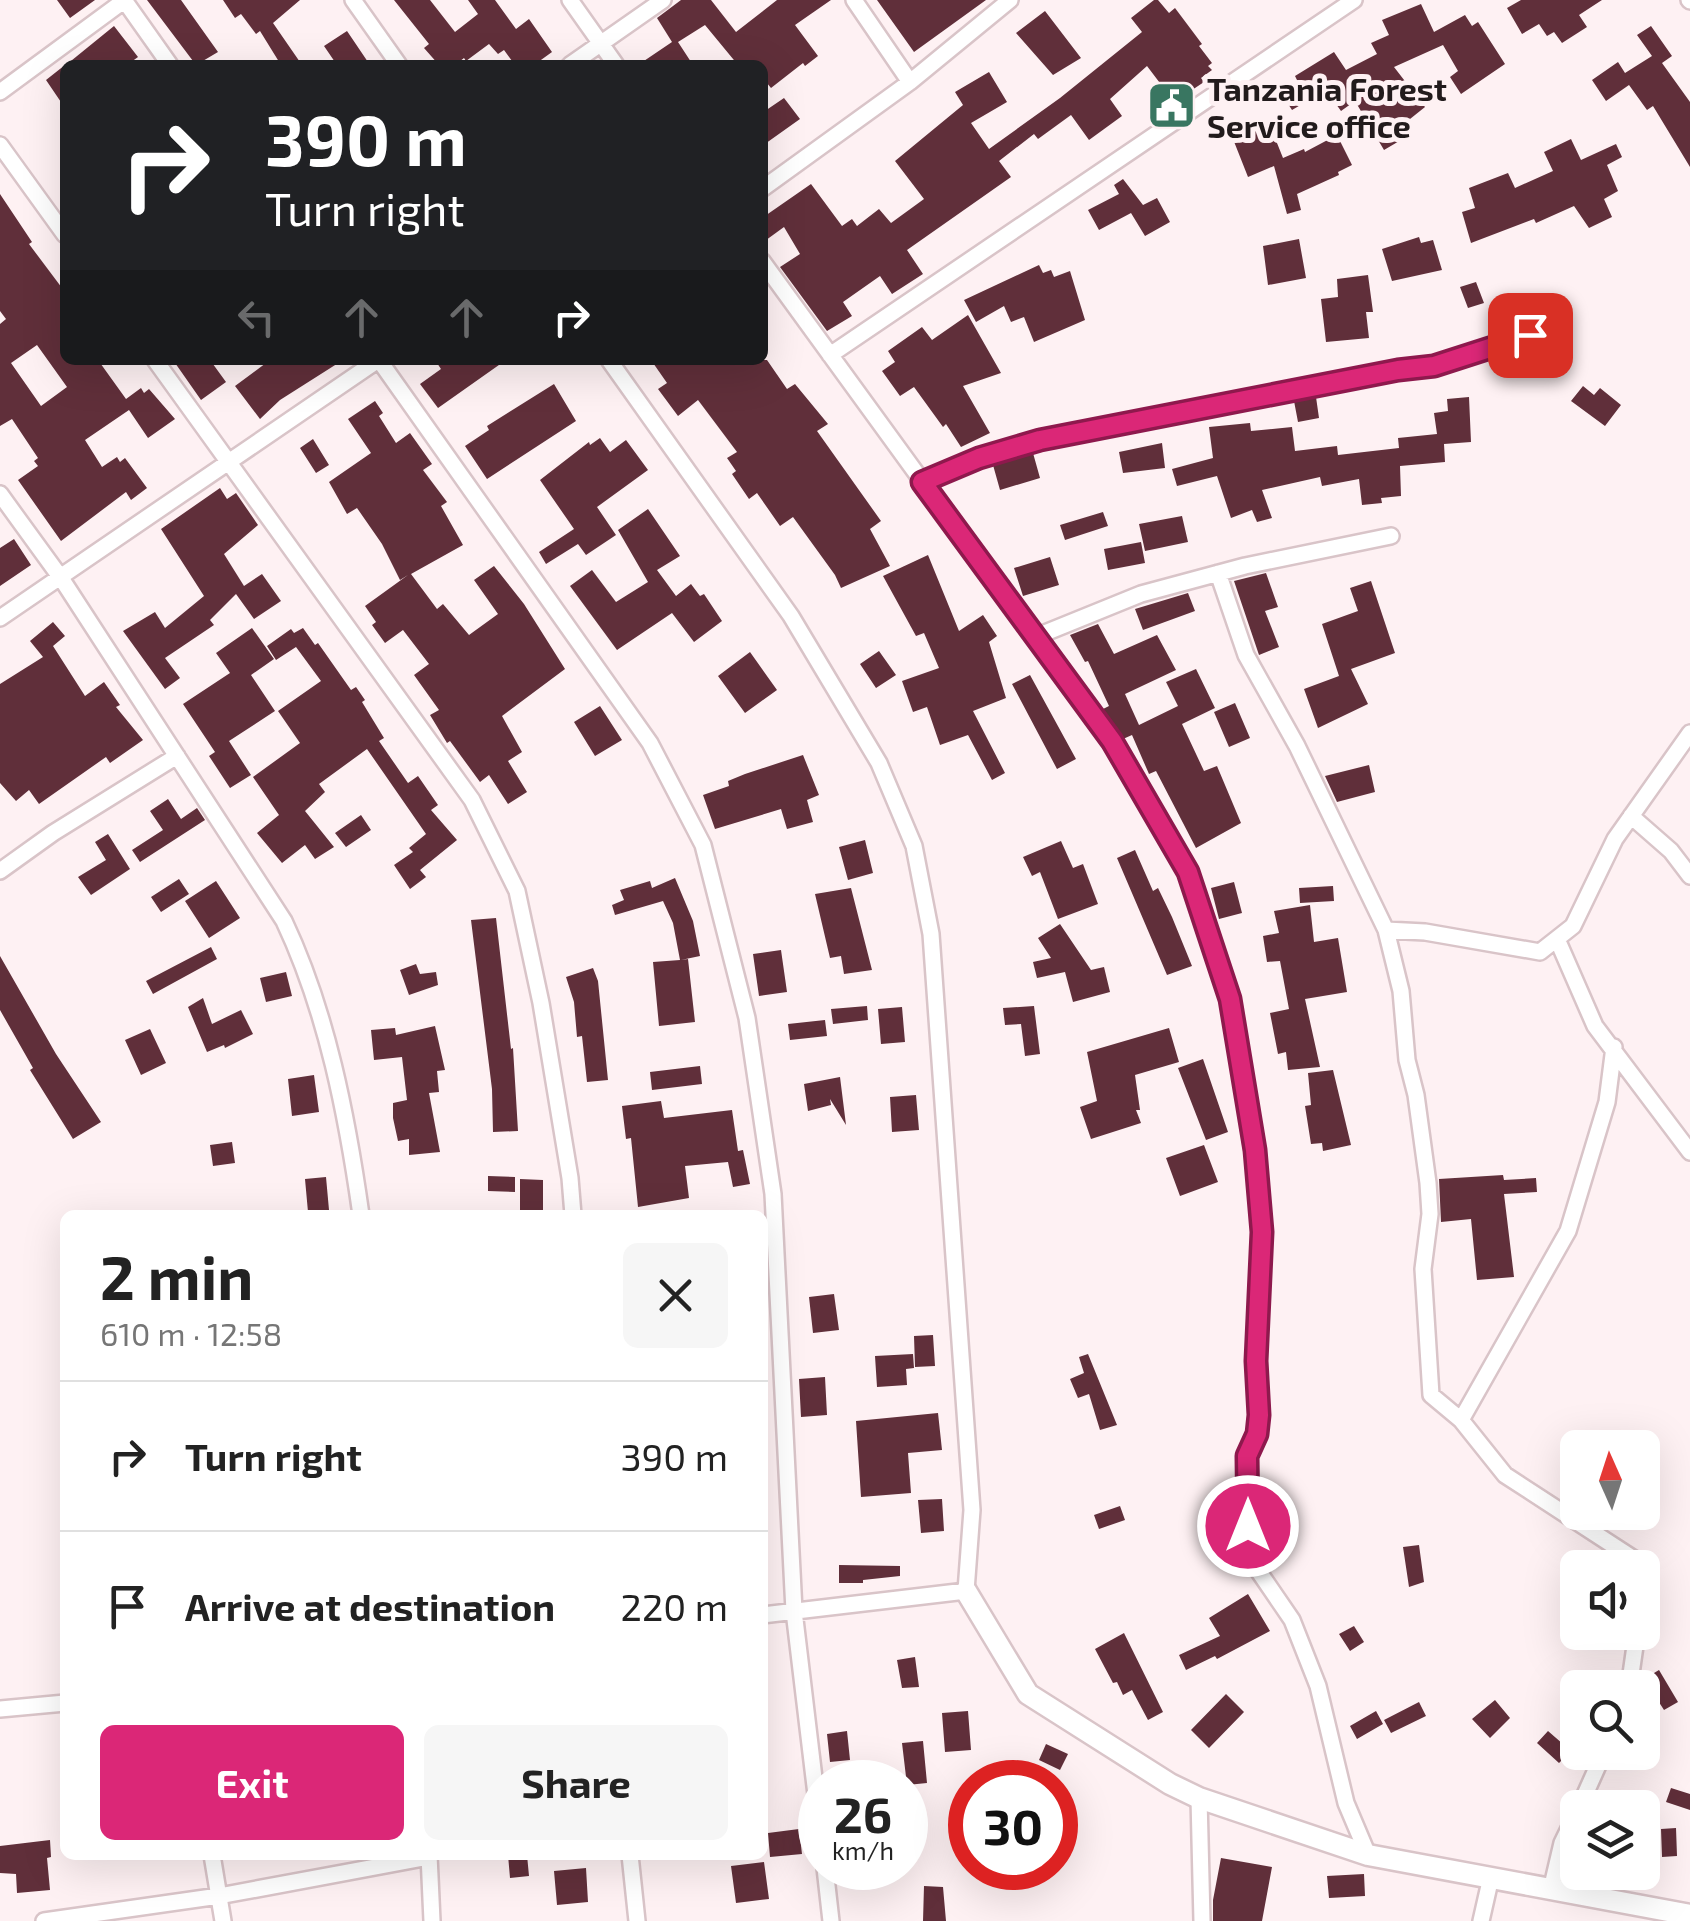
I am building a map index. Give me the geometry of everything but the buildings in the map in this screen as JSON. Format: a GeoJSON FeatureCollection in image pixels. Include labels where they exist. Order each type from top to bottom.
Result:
{"type":"FeatureCollection","features":[{"type":"Feature","properties":{"kind":"street"},"geometry":{"type":"LineString","coordinates":[[0,92],[124,0],[166,60]]}},
{"type":"Feature","properties":{"kind":"street"},"geometry":{"type":"LineString","coordinates":[[353,0],[395,60]]}},
{"type":"Feature","properties":{"kind":"street"},"geometry":{"type":"LineString","coordinates":[[570,0],[612,60]]}},
{"type":"Feature","properties":{"kind":"street"},"geometry":{"type":"LineString","coordinates":[[577,60],[663,0]]}},
{"type":"Feature","properties":{"kind":"street"},"geometry":{"type":"LineString","coordinates":[[854,0],[910,82]]}},
{"type":"Feature","properties":{"kind":"street"},"geometry":{"type":"LineString","coordinates":[[768,185],[910,82],[1010,0]]}},
{"type":"Feature","properties":{"kind":"street"},"geometry":{"type":"LineString","coordinates":[[830,355],[1354,0]]}},
{"type":"Feature","properties":{"kind":"street"},"geometry":{"type":"LineString","coordinates":[[0,145],[60,229]]}},
{"type":"Feature","properties":{"kind":"street"},"geometry":{"type":"LineString","coordinates":[[768,269],[1112,741],[1188,872],[1230,999],[1255,1150],[1262,1232],[1256,1361],[1259,1415],[1257,1434],[1247,1456],[1245,1500],[1252,1563],[1292,1620],[1318,1686],[1346,1803],[1368,1854]]}},
{"type":"Feature","properties":{"kind":"street"},"geometry":{"type":"LineString","coordinates":[[922,482],[979,458],[1040,440],[1434,366],[1530,335]]}},
{"type":"Feature","properties":{"kind":"street"},"geometry":{"type":"LineString","coordinates":[[159,365],[472,800],[517,891],[541,1003],[573,1210]]}},
{"type":"Feature","properties":{"kind":"street"},"geometry":{"type":"LineString","coordinates":[[0,618],[372,365]]}},
{"type":"Feature","properties":{"kind":"street"},"geometry":{"type":"LineString","coordinates":[[383,365],[650,743],[703,845],[747,1018],[772,1194],[794,1611],[812,1760]]}},
{"type":"Feature","properties":{"kind":"street"},"geometry":{"type":"LineString","coordinates":[[613,365],[791,616],[879,764],[914,846],[931,934],[972,1510],[966,1591],[1028,1694],[1170,1784],[1199,1798],[1368,1854],[1690,1915]]}},
{"type":"Feature","properties":{"kind":"street"},"geometry":{"type":"LineString","coordinates":[[0,494],[61,578],[284,921],[306,968],[347,1124],[360,1210]]}},
{"type":"Feature","properties":{"kind":"street"},"geometry":{"type":"LineString","coordinates":[[1036,638],[1141,594],[1218,573],[1391,536]]}},
{"type":"Feature","properties":{"kind":"street"},"geometry":{"type":"LineString","coordinates":[[1218,573],[1246,654],[1297,746],[1386,930],[1401,990],[1407,1060],[1428,1183],[1430,1214],[1424,1269],[1431,1394],[1461,1420],[1505,1474],[1620,1550]]}},
{"type":"Feature","properties":{"kind":"street"},"geometry":{"type":"LineString","coordinates":[[1386,930],[1425,932],[1540,952],[1573,926],[1615,839],[1690,733]]}},
{"type":"Feature","properties":{"kind":"street"},"geometry":{"type":"LineString","coordinates":[[0,871],[177,756]]}},
{"type":"Feature","properties":{"kind":"street"},"geometry":{"type":"LineString","coordinates":[[1631,816],[1671,851],[1690,876]]}},
{"type":"Feature","properties":{"kind":"street"},"geometry":{"type":"LineString","coordinates":[[1557,938],[1596,1026],[1690,1152]]}},
{"type":"Feature","properties":{"kind":"street"},"geometry":{"type":"LineString","coordinates":[[1461,1420],[1568,1231],[1607,1102],[1614,1047]]}},
{"type":"Feature","properties":{"kind":"street"},"geometry":{"type":"LineString","coordinates":[[768,1613],[966,1591]]}},
{"type":"Feature","properties":{"kind":"street"},"geometry":{"type":"LineString","coordinates":[[0,1710],[60,1704]]}},
{"type":"Feature","properties":{"kind":"street"},"geometry":{"type":"LineString","coordinates":[[1199,1798],[1202,1921]]}},
{"type":"Feature","properties":{"kind":"street"},"geometry":{"type":"LineString","coordinates":[[1551,1890],[1560,1852]]}},
{"type":"Feature","properties":{"kind":"street"},"geometry":{"type":"LineString","coordinates":[[213,1860],[223,1921]]}},
{"type":"Feature","properties":{"kind":"street"},"geometry":{"type":"LineString","coordinates":[[44,1921],[219,1896],[408,1860]]}},
{"type":"Feature","properties":{"kind":"street"},"geometry":{"type":"LineString","coordinates":[[429,1860],[432,1921]]}},
{"type":"Feature","properties":{"kind":"street"},"geometry":{"type":"LineString","coordinates":[[630,1860],[636,1921]]}},
{"type":"Feature","properties":{"kind":"street"},"geometry":{"type":"LineString","coordinates":[[1481,1921],[1491,1877]]}},
{"type":"Feature","properties":{"kind":"street"},"geometry":{"type":"LineString","coordinates":[[827,1890],[831,1921]]}},
{"type":"Feature","properties":{"kind":"place","name":"Tanzania Forest Service office"},"geometry":{"type":"Point","coordinates":[1172,106]}},
{"type":"Feature","properties":{"kind":"route"},"geometry":{"type":"LineString","coordinates":[[1248,1526],[1247,1456],[1257,1434],[1259,1415],[1256,1361],[1262,1232],[1255,1150],[1230,999],[1188,872],[1112,741],[922,482],[979,458],[1040,440],[1108,424],[1434,366],[1530,335]]}}]}
